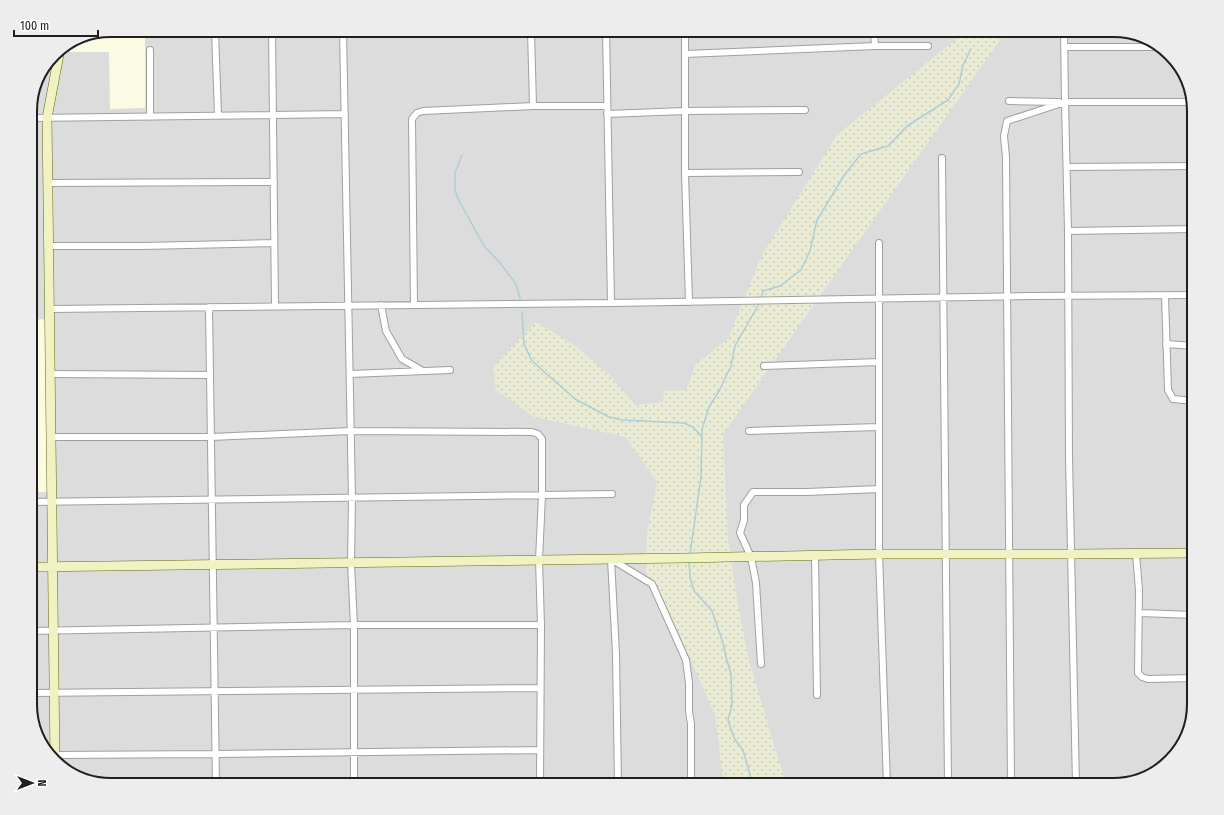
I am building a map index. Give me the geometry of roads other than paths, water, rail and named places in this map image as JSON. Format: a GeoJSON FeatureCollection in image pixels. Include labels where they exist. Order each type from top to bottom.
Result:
{"type":"FeatureCollection","features":[{"type":"Feature","properties":{"kind":"street"},"geometry":{"type":"LineString","coordinates":[[215,37],[218,116]]}},
{"type":"Feature","properties":{"kind":"street"},"geometry":{"type":"LineString","coordinates":[[272,37],[275,306]]}},
{"type":"Feature","properties":{"kind":"street"},"geometry":{"type":"LineString","coordinates":[[343,37],[351,431],[351,563],[354,625],[354,778]]}},
{"type":"Feature","properties":{"kind":"street"},"geometry":{"type":"LineString","coordinates":[[531,37],[533,106]]}},
{"type":"Feature","properties":{"kind":"street"},"geometry":{"type":"LineString","coordinates":[[606,37],[611,303]]}},
{"type":"Feature","properties":{"kind":"street"},"geometry":{"type":"LineString","coordinates":[[685,37],[685,173],[689,302]]}},
{"type":"Feature","properties":{"kind":"street"},"geometry":{"type":"LineString","coordinates":[[874,37],[874,46]]}},
{"type":"Feature","properties":{"kind":"street"},"geometry":{"type":"LineString","coordinates":[[1064,37],[1068,231],[1069,457],[1076,778]]}},
{"type":"Feature","properties":{"kind":"street"},"geometry":{"type":"LineString","coordinates":[[685,54],[874,46],[928,46]]}},
{"type":"Feature","properties":{"kind":"street"},"geometry":{"type":"LineString","coordinates":[[1064,47],[1150,47]]}},
{"type":"Feature","properties":{"kind":"street"},"geometry":{"type":"LineString","coordinates":[[150,50],[150,117]]}},
{"type":"Feature","properties":{"kind":"street"},"geometry":{"type":"LineString","coordinates":[[55,753],[47,118],[58,60]]}},
{"type":"Feature","properties":{"kind":"street"},"geometry":{"type":"LineString","coordinates":[[1009,101],[1186,102]]}},
{"type":"Feature","properties":{"kind":"street"},"geometry":{"type":"LineString","coordinates":[[1011,778],[1006,156],[1004,136],[1007,121],[1065,102]]}},
{"type":"Feature","properties":{"kind":"street"},"geometry":{"type":"LineString","coordinates":[[414,305],[412,118],[417,113],[423,111],[533,106],[607,106]]}},
{"type":"Feature","properties":{"kind":"street"},"geometry":{"type":"LineString","coordinates":[[607,114],[685,111],[805,110]]}},
{"type":"Feature","properties":{"kind":"street"},"geometry":{"type":"LineString","coordinates":[[37,118],[344,114]]}},
{"type":"Feature","properties":{"kind":"street"},"geometry":{"type":"LineString","coordinates":[[942,158],[948,778]]}},
{"type":"Feature","properties":{"kind":"street"},"geometry":{"type":"LineString","coordinates":[[1067,167],[1187,166]]}},
{"type":"Feature","properties":{"kind":"street"},"geometry":{"type":"LineString","coordinates":[[685,173],[800,172]]}},
{"type":"Feature","properties":{"kind":"street"},"geometry":{"type":"LineString","coordinates":[[48,183],[274,182]]}},
{"type":"Feature","properties":{"kind":"street"},"geometry":{"type":"LineString","coordinates":[[1068,231],[1187,229]]}},
{"type":"Feature","properties":{"kind":"street"},"geometry":{"type":"LineString","coordinates":[[49,246],[142,246],[274,243]]}},
{"type":"Feature","properties":{"kind":"street"},"geometry":{"type":"LineString","coordinates":[[879,243],[879,554],[887,778]]}},
{"type":"Feature","properties":{"kind":"street"},"geometry":{"type":"LineString","coordinates":[[50,308],[611,303],[879,298],[1187,295]]}},
{"type":"Feature","properties":{"kind":"street"},"geometry":{"type":"LineString","coordinates":[[1165,296],[1168,390],[1173,399],[1187,400]]}},
{"type":"Feature","properties":{"kind":"street"},"geometry":{"type":"LineString","coordinates":[[381,305],[386,331],[402,359],[423,371]]}},
{"type":"Feature","properties":{"kind":"street"},"geometry":{"type":"LineString","coordinates":[[209,307],[216,778]]}},
{"type":"Feature","properties":{"kind":"street"},"geometry":{"type":"LineString","coordinates":[[1166,344],[1187,346]]}},
{"type":"Feature","properties":{"kind":"street"},"geometry":{"type":"LineString","coordinates":[[764,366],[879,362]]}},
{"type":"Feature","properties":{"kind":"street"},"geometry":{"type":"LineString","coordinates":[[350,374],[450,370]]}},
{"type":"Feature","properties":{"kind":"street"},"geometry":{"type":"LineString","coordinates":[[50,374],[210,375]]}},
{"type":"Feature","properties":{"kind":"street"},"geometry":{"type":"LineString","coordinates":[[748,431],[879,427]]}},
{"type":"Feature","properties":{"kind":"street"},"geometry":{"type":"LineString","coordinates":[[51,437],[211,437],[351,431],[532,432],[538,434],[542,439],[542,495],[539,560],[541,625],[540,778]]}},
{"type":"Feature","properties":{"kind":"street"},"geometry":{"type":"LineString","coordinates":[[761,664],[756,583],[751,557],[740,533],[744,520],[744,504],[753,492],[879,489]]}},
{"type":"Feature","properties":{"kind":"street"},"geometry":{"type":"LineString","coordinates":[[37,502],[612,494]]}},
{"type":"Feature","properties":{"kind":"street"},"geometry":{"type":"LineString","coordinates":[[37,567],[879,554],[1187,553]]}},
{"type":"Feature","properties":{"kind":"street"},"geometry":{"type":"LineString","coordinates":[[1136,554],[1140,613],[1138,672],[1142,677],[1148,679],[1187,678]]}},
{"type":"Feature","properties":{"kind":"street"},"geometry":{"type":"LineString","coordinates":[[815,555],[817,695]]}},
{"type":"Feature","properties":{"kind":"street"},"geometry":{"type":"LineString","coordinates":[[611,559],[616,654],[618,778]]}},
{"type":"Feature","properties":{"kind":"street"},"geometry":{"type":"LineString","coordinates":[[611,559],[652,584],[686,660],[691,724],[691,778]]}},
{"type":"Feature","properties":{"kind":"street"},"geometry":{"type":"LineString","coordinates":[[1140,613],[1187,614]]}},
{"type":"Feature","properties":{"kind":"street"},"geometry":{"type":"LineString","coordinates":[[37,631],[214,629],[354,625],[541,625]]}},
{"type":"Feature","properties":{"kind":"street"},"geometry":{"type":"LineString","coordinates":[[37,693],[540,688]]}},
{"type":"Feature","properties":{"kind":"street"},"geometry":{"type":"LineString","coordinates":[[59,757],[540,750]]}},
{"type":"Feature","properties":{"kind":"waterway"},"geometry":{"type":"LineString","coordinates":[[761,298],[763,291],[780,286],[801,270],[810,251],[817,220],[845,174],[861,154],[888,146],[907,126],[948,100],[959,84],[963,65],[971,49]]}},
{"type":"Feature","properties":{"kind":"waterway"},"geometry":{"type":"LineString","coordinates":[[462,155],[455,173],[455,190],[458,199],[484,246],[500,263],[516,284],[520,298]]}},
{"type":"Feature","properties":{"kind":"waterway"},"geometry":{"type":"LineString","coordinates":[[690,554],[701,477],[702,429],[709,407],[719,391],[731,366],[735,346],[760,302]]}},
{"type":"Feature","properties":{"kind":"waterway"},"geometry":{"type":"LineString","coordinates":[[522,312],[524,344],[532,361],[575,399],[609,417],[623,420],[684,423],[693,427],[702,437]]}},
{"type":"Feature","properties":{"kind":"waterway"},"geometry":{"type":"LineString","coordinates":[[689,561],[690,577],[694,591],[712,611],[723,643],[731,674],[732,705],[728,720],[734,738],[743,750],[751,778]]}}]}
